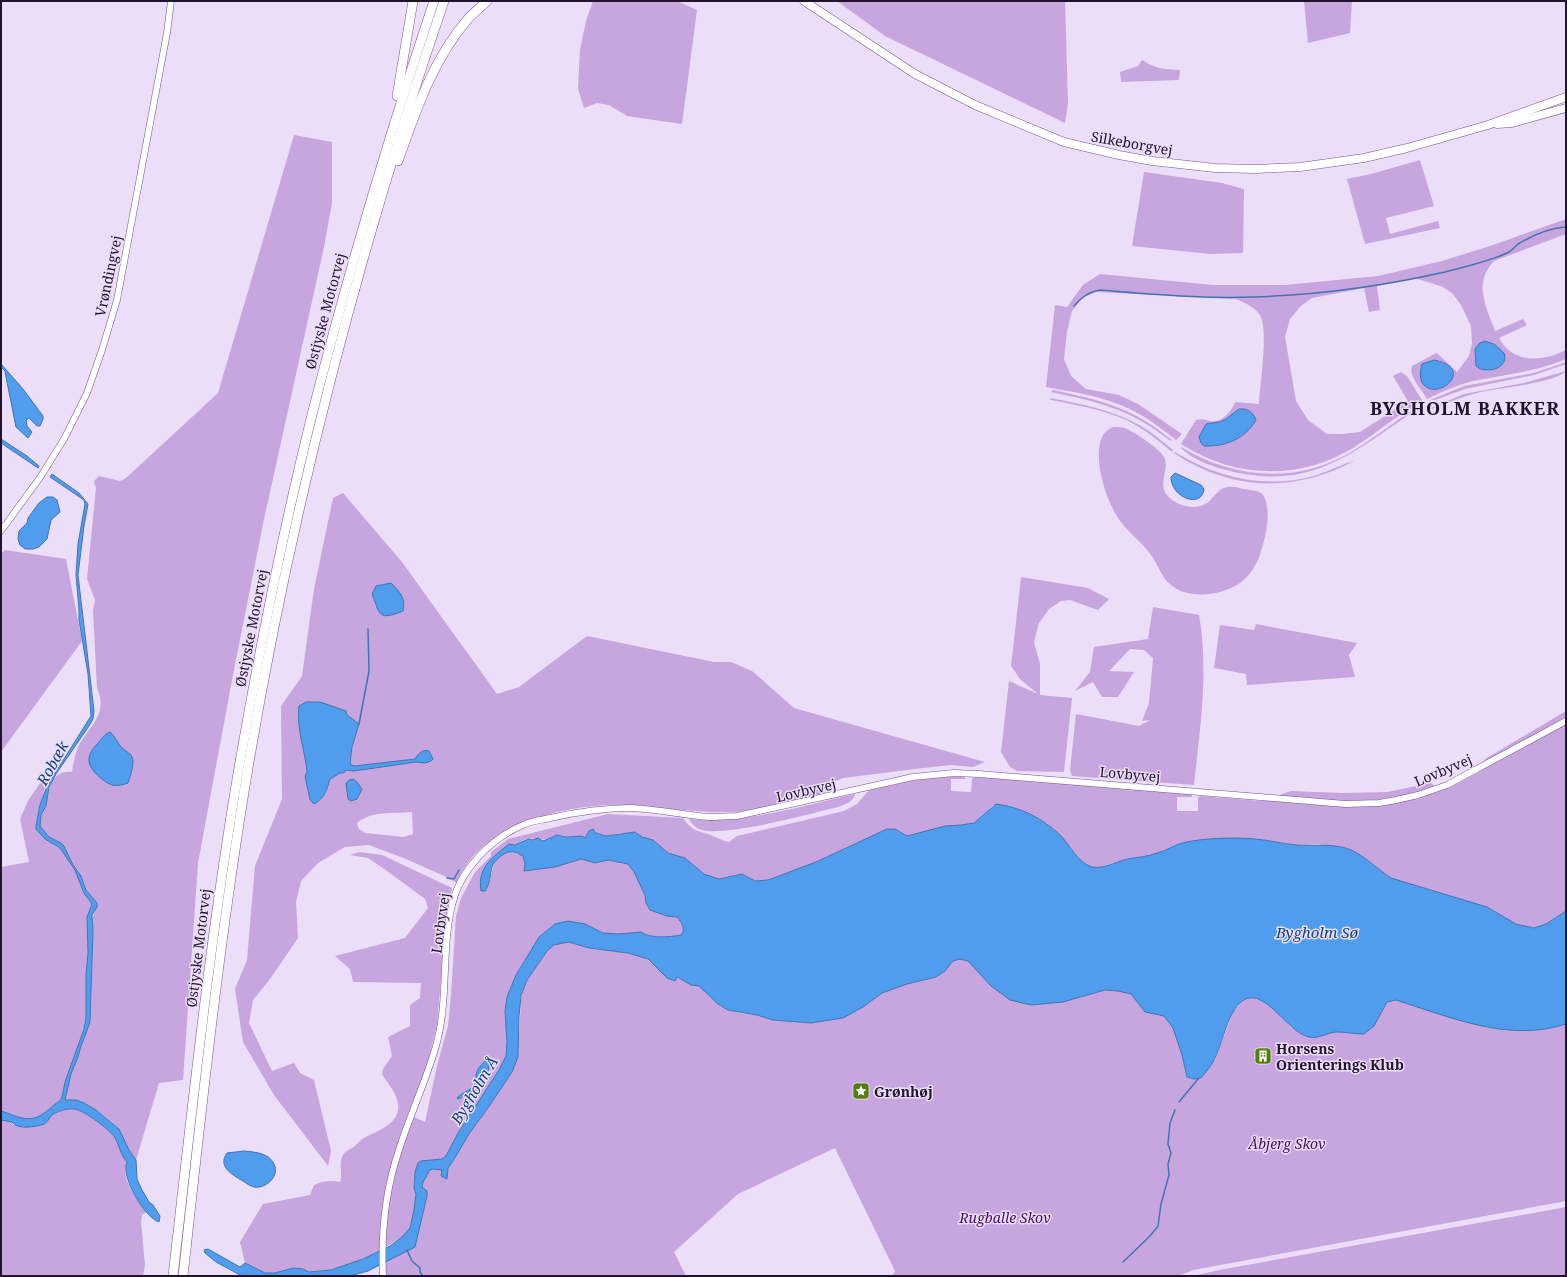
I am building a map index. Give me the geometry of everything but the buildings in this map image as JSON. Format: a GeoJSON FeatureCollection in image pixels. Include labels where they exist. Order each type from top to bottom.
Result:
{"type":"FeatureCollection","features":[{"type":"Feature","properties":{"kind":"highway"},"geometry":{"type":"LineString","coordinates":[[386,151],[390,122],[399,90],[413,1]]}},
{"type":"Feature","properties":{"kind":"highway","name":"Østjyske Motorvej"},"geometry":{"type":"LineString","coordinates":[[173,1276],[215,923],[250,707],[286,527],[329,347],[386,151],[434,1]]}},
{"type":"Feature","properties":{"kind":"highway","name":"Østjyske Motorvej"},"geometry":{"type":"LineString","coordinates":[[182,1276],[225,918],[240,816],[258,714],[295,529],[323,408],[379,202],[419,73],[444,1]]}},
{"type":"Feature","properties":{"kind":"highway"},"geometry":{"type":"LineString","coordinates":[[379,202],[392,176],[418,104],[438,62],[468,19],[487,1]]}},
{"type":"Feature","properties":{"kind":"main road","name":"Silkeborgvej"},"geometry":{"type":"LineString","coordinates":[[804,1],[915,74],[975,105],[1064,142],[1119,156],[1166,163],[1215,168],[1256,169],[1300,167],[1378,155],[1488,125],[1566,97]]}},
{"type":"Feature","properties":{"kind":"main road","name":"Silkeborgvej"},"geometry":{"type":"LineString","coordinates":[[1488,125],[1512,123],[1566,108]]}},
{"type":"Feature","properties":{"kind":"street","name":"Vrøndingvej"},"geometry":{"type":"LineString","coordinates":[[1,531],[41,476],[70,427],[86,393],[102,350],[117,300],[166,40],[171,1]]}},
{"type":"Feature","properties":{"kind":"street","name":"Lovbyvej"},"geometry":{"type":"LineString","coordinates":[[383,1276],[382,1241],[385,1205],[395,1162],[424,1083],[441,1028],[448,929],[457,886],[470,868],[492,844],[504,835],[524,824],[575,812],[609,808],[657,810],[708,817],[738,816],[913,777],[954,773],[1345,804],[1379,803],[1418,795],[1447,785],[1566,721]]}},
{"type":"Feature","properties":{"kind":"green space"},"geometry":{"type":"Polygon","coordinates":[[[593,1],[677,1],[697,10],[682,124],[627,116],[609,105],[597,103],[584,108],[578,89],[580,50],[586,21],[593,1]]]}},
{"type":"Feature","properties":{"kind":"green space"},"geometry":{"type":"Polygon","coordinates":[[[837,1],[1065,1],[1068,103],[1065,123],[885,36],[837,1]]]}},
{"type":"Feature","properties":{"kind":"green space"},"geometry":{"type":"Polygon","coordinates":[[[1304,1],[1352,1],[1350,33],[1308,43],[1304,1]]]}},
{"type":"Feature","properties":{"kind":"green space"},"geometry":{"type":"Polygon","coordinates":[[[1142,60],[1160,68],[1180,70],[1179,79],[1121,82],[1120,72],[1138,66],[1142,60]]]}},
{"type":"Feature","properties":{"kind":"green space"},"geometry":{"type":"Polygon","coordinates":[[[294,135],[332,142],[332,203],[324,247],[263,524],[198,863],[183,1080],[159,1083],[136,1160],[129,1150],[119,1129],[113,1123],[84,1103],[65,1100],[71,1074],[85,1036],[91,1006],[92,921],[97,903],[88,892],[81,876],[61,843],[50,838],[41,830],[40,818],[46,805],[52,782],[59,774],[72,772],[78,747],[96,719],[101,705],[97,688],[93,611],[95,600],[87,579],[96,488],[94,481],[99,476],[120,481],[126,478],[218,393],[294,135]],[[105,735],[94,747],[89,756],[105,780],[111,785],[126,785],[127,752],[105,735]]]}},
{"type":"Feature","properties":{"kind":"green space"},"geometry":{"type":"Polygon","coordinates":[[[1420,160],[1434,206],[1386,218],[1390,234],[1438,221],[1440,228],[1365,244],[1347,179],[1371,174],[1420,160]]]}},
{"type":"Feature","properties":{"kind":"green space"},"geometry":{"type":"Polygon","coordinates":[[[1144,172],[1222,183],[1244,189],[1243,253],[1211,254],[1132,246],[1144,172]]]}},
{"type":"Feature","properties":{"kind":"green space"},"geometry":{"type":"Polygon","coordinates":[[[1566,219],[1566,234],[1494,261],[1484,278],[1483,286],[1485,304],[1495,331],[1523,319],[1527,325],[1499,338],[1505,346],[1512,353],[1529,358],[1547,357],[1566,350],[1566,359],[1555,363],[1523,372],[1466,383],[1427,399],[1416,383],[1411,370],[1412,366],[1436,353],[1457,372],[1469,356],[1472,344],[1471,326],[1461,305],[1452,293],[1443,287],[1415,278],[1377,286],[1380,310],[1369,312],[1364,288],[1312,298],[1301,306],[1290,319],[1285,337],[1296,401],[1308,420],[1327,434],[1360,432],[1408,401],[1393,376],[1401,372],[1407,376],[1422,400],[1422,402],[1356,446],[1335,457],[1313,465],[1291,470],[1268,471],[1246,469],[1224,464],[1202,456],[1181,444],[1196,420],[1219,420],[1226,416],[1232,409],[1235,402],[1259,404],[1264,347],[1263,325],[1261,317],[1257,311],[1236,299],[1096,292],[1082,298],[1072,311],[1067,332],[1064,359],[1071,376],[1086,389],[1119,395],[1138,404],[1182,434],[1176,440],[1144,417],[1122,405],[1090,396],[1046,387],[1055,305],[1067,307],[1083,285],[1100,274],[1213,285],[1285,285],[1378,276],[1442,261],[1493,245],[1566,219]]]}},
{"type":"Feature","properties":{"kind":"green space"},"geometry":{"type":"Polygon","coordinates":[[[1566,362],[1566,364],[1534,375],[1465,389],[1435,400],[1430,400],[1464,386],[1534,373],[1566,362]]]}},
{"type":"Feature","properties":{"kind":"green space"},"geometry":{"type":"Polygon","coordinates":[[[1566,371],[1551,379],[1468,395],[1432,409],[1431,408],[1464,394],[1524,383],[1566,371]]]}},
{"type":"Feature","properties":{"kind":"green space"},"geometry":{"type":"Polygon","coordinates":[[[1053,390],[1116,407],[1144,420],[1173,441],[1169,440],[1155,429],[1141,421],[1113,408],[1084,399],[1051,392],[1053,390]]]}},
{"type":"Feature","properties":{"kind":"green space"},"geometry":{"type":"Polygon","coordinates":[[[1050,398],[1085,405],[1130,420],[1158,438],[1173,450],[1172,452],[1150,434],[1117,416],[1098,410],[1051,400],[1050,398]]]}},
{"type":"Feature","properties":{"kind":"green space"},"geometry":{"type":"Polygon","coordinates":[[[1422,404],[1418,409],[1354,452],[1333,463],[1312,471],[1288,476],[1263,476],[1234,472],[1213,466],[1192,457],[1181,448],[1221,465],[1242,471],[1263,474],[1305,470],[1326,464],[1346,455],[1422,404]]]}},
{"type":"Feature","properties":{"kind":"green space"},"geometry":{"type":"Polygon","coordinates":[[[1113,427],[1129,430],[1161,453],[1166,462],[1163,483],[1164,489],[1166,494],[1171,499],[1179,504],[1189,507],[1203,505],[1210,501],[1222,489],[1230,487],[1256,491],[1263,495],[1266,501],[1268,515],[1265,538],[1256,565],[1244,580],[1231,588],[1212,594],[1191,594],[1172,586],[1165,579],[1150,554],[1121,522],[1106,493],[1100,469],[1099,446],[1104,434],[1113,427]]]}},
{"type":"Feature","properties":{"kind":"green space"},"geometry":{"type":"Polygon","coordinates":[[[1175,452],[1208,469],[1242,479],[1260,481],[1296,480],[1314,476],[1354,461],[1308,479],[1285,483],[1262,483],[1240,481],[1217,475],[1195,466],[1174,453],[1175,452]]]}},
{"type":"Feature","properties":{"kind":"green space"},"geometry":{"type":"Polygon","coordinates":[[[343,493],[402,562],[497,694],[519,687],[587,636],[714,662],[731,662],[752,671],[794,708],[985,762],[973,767],[951,765],[843,778],[815,789],[829,794],[746,811],[709,812],[614,805],[586,807],[542,816],[520,824],[499,835],[481,848],[467,864],[457,883],[406,859],[369,845],[345,847],[318,863],[301,881],[296,902],[298,938],[270,979],[253,1000],[249,1023],[272,1071],[294,1063],[300,1073],[314,1080],[331,1151],[328,1166],[274,1095],[243,1042],[235,989],[247,960],[255,866],[282,799],[281,706],[302,676],[314,589],[333,498],[343,493]],[[391,583],[372,594],[376,607],[396,614],[391,583]],[[412,812],[376,814],[357,823],[359,829],[365,833],[404,837],[413,834],[412,812]]]}},
{"type":"Feature","properties":{"kind":"green space"},"geometry":{"type":"Polygon","coordinates":[[[5,550],[66,559],[82,641],[1,752],[1,554],[5,550]]]}},
{"type":"Feature","properties":{"kind":"green space"},"geometry":{"type":"Polygon","coordinates":[[[1021,577],[1088,588],[1109,599],[1098,610],[1070,600],[1061,601],[1049,609],[1039,623],[1034,642],[1040,664],[1040,695],[1072,698],[1064,772],[1017,771],[1010,767],[1001,752],[1009,681],[1038,694],[1020,679],[1011,666],[1021,577]]]}},
{"type":"Feature","properties":{"kind":"green space"},"geometry":{"type":"Polygon","coordinates":[[[1153,607],[1199,615],[1202,636],[1203,678],[1201,721],[1194,785],[1072,776],[1070,770],[1076,714],[1139,726],[1150,720],[1142,721],[1149,703],[1153,658],[1144,650],[1130,649],[1109,671],[1134,672],[1118,697],[1102,697],[1093,682],[1075,691],[1090,672],[1094,647],[1148,639],[1153,607]]]}},
{"type":"Feature","properties":{"kind":"green space"},"geometry":{"type":"Polygon","coordinates":[[[1256,624],[1357,643],[1349,655],[1355,677],[1247,685],[1246,674],[1214,668],[1220,625],[1254,630],[1256,624]]]}},
{"type":"Feature","properties":{"kind":"green space"},"geometry":{"type":"Polygon","coordinates":[[[1566,711],[1566,911],[1546,924],[1534,928],[1516,924],[1487,907],[1391,878],[1378,870],[1361,855],[1319,844],[1298,845],[1253,839],[1209,839],[1182,843],[1157,853],[1100,867],[1092,867],[1083,863],[1061,836],[1047,823],[1032,815],[1005,805],[996,804],[974,823],[945,826],[907,836],[895,829],[887,829],[816,862],[768,880],[755,881],[742,874],[719,879],[704,874],[685,858],[668,853],[653,840],[642,837],[638,834],[621,833],[606,836],[596,833],[595,830],[589,831],[585,838],[556,835],[547,839],[528,839],[514,844],[509,844],[488,864],[482,876],[481,891],[486,890],[488,887],[497,859],[507,852],[523,856],[525,871],[555,867],[581,859],[595,863],[608,860],[628,864],[634,872],[645,895],[646,903],[650,910],[677,917],[684,930],[681,935],[660,937],[650,936],[641,932],[619,934],[603,933],[585,924],[555,924],[539,937],[516,975],[507,997],[505,1011],[506,1056],[499,1070],[458,1133],[446,1156],[442,1159],[421,1161],[418,1163],[415,1172],[414,1188],[416,1194],[410,1228],[403,1236],[384,1248],[387,1214],[393,1181],[402,1149],[414,1117],[425,1122],[437,1066],[448,1026],[456,916],[461,898],[475,872],[491,856],[491,852],[508,839],[608,814],[683,818],[693,829],[729,842],[737,836],[844,811],[857,804],[869,790],[925,778],[965,776],[965,779],[951,779],[951,791],[971,792],[972,779],[975,777],[1192,794],[1192,797],[1177,797],[1177,811],[1198,811],[1198,797],[1201,796],[1261,801],[1291,791],[1343,793],[1387,792],[1431,783],[1440,791],[1453,786],[1481,771],[1485,759],[1566,711]],[[485,1061],[480,1065],[474,1084],[467,1092],[460,1095],[460,1098],[477,1089],[485,1061]]]}},
{"type":"Feature","properties":{"kind":"green space"},"geometry":{"type":"Polygon","coordinates":[[[49,780],[44,791],[36,826],[55,846],[60,848],[75,870],[92,904],[87,917],[88,953],[86,975],[86,1018],[84,1029],[66,1079],[61,1100],[43,1114],[28,1119],[1,1111],[1,867],[29,862],[20,819],[28,801],[40,783],[49,780]]]}},
{"type":"Feature","properties":{"kind":"green space"},"geometry":{"type":"Polygon","coordinates":[[[855,794],[851,801],[838,807],[767,824],[726,831],[699,829],[689,819],[731,819],[773,813],[855,794]]]}},
{"type":"Feature","properties":{"kind":"green space"},"geometry":{"type":"Polygon","coordinates":[[[359,852],[382,855],[452,888],[446,922],[437,1025],[428,1062],[388,1179],[383,1203],[380,1251],[345,1266],[325,1271],[307,1272],[295,1268],[272,1273],[264,1273],[245,1263],[240,1242],[263,1204],[310,1195],[314,1185],[320,1183],[330,1181],[340,1182],[341,1162],[344,1154],[363,1139],[387,1126],[396,1117],[398,1111],[396,1096],[382,1074],[383,1069],[392,1056],[388,1037],[410,1026],[410,1005],[420,998],[421,983],[353,982],[350,969],[335,956],[405,938],[428,908],[425,899],[368,858],[350,855],[359,852]]]}},
{"type":"Feature","properties":{"kind":"green space","name":"Åbjerg Skov"},"geometry":{"type":"Polygon","coordinates":[[[564,942],[573,943],[588,948],[622,951],[639,955],[680,980],[699,986],[740,1013],[757,1015],[773,1020],[863,1007],[882,993],[945,971],[953,961],[960,959],[968,961],[991,986],[1063,1002],[1105,990],[1118,991],[1131,994],[1145,1012],[1164,1016],[1173,1028],[1182,1055],[1187,1077],[1215,1060],[1233,1012],[1243,1001],[1251,998],[1263,1001],[1273,1008],[1292,1028],[1317,1037],[1335,1032],[1364,1034],[1374,1026],[1387,1002],[1396,1000],[1490,1028],[1559,1026],[1566,1024],[1566,1201],[1193,1270],[1178,1276],[892,1276],[895,1271],[835,1148],[738,1194],[674,1252],[686,1276],[385,1276],[384,1262],[415,1247],[427,1196],[422,1187],[423,1182],[430,1170],[442,1170],[442,1173],[447,1177],[448,1168],[469,1134],[512,1072],[518,1057],[521,999],[527,980],[547,951],[554,945],[564,942]]]}},
{"type":"Feature","properties":{"kind":"green space"},"geometry":{"type":"Polygon","coordinates":[[[68,1109],[75,1109],[96,1121],[111,1133],[116,1140],[122,1156],[127,1162],[125,1172],[130,1188],[147,1212],[142,1215],[141,1221],[145,1265],[143,1276],[1,1276],[1,1120],[12,1122],[13,1125],[32,1126],[43,1124],[54,1113],[68,1109]]]}},
{"type":"Feature","properties":{"kind":"green space"},"geometry":{"type":"Polygon","coordinates":[[[1566,1207],[1566,1276],[1193,1276],[1219,1270],[1566,1207]]]}},
{"type":"Feature","properties":{"kind":"water"},"geometry":{"type":"Polygon","coordinates":[[[1485,341],[1494,344],[1504,353],[1504,363],[1491,370],[1480,369],[1476,366],[1475,349],[1480,343],[1485,341]]]}},
{"type":"Feature","properties":{"kind":"water"},"geometry":{"type":"Polygon","coordinates":[[[1434,360],[1446,364],[1452,370],[1453,376],[1450,382],[1445,386],[1438,389],[1430,389],[1422,383],[1420,372],[1422,364],[1434,360]]]}},
{"type":"Feature","properties":{"kind":"water"},"geometry":{"type":"Polygon","coordinates":[[[1,364],[23,389],[43,416],[40,426],[37,426],[29,418],[26,420],[27,426],[32,432],[28,438],[16,427],[5,371],[1,367],[1,364]]]}},
{"type":"Feature","properties":{"kind":"water"},"geometry":{"type":"Polygon","coordinates":[[[1239,409],[1249,411],[1256,420],[1246,432],[1234,440],[1219,445],[1204,446],[1201,443],[1199,437],[1206,424],[1219,422],[1226,419],[1239,409]]]}},
{"type":"Feature","properties":{"kind":"water"},"geometry":{"type":"Polygon","coordinates":[[[1,439],[27,456],[39,466],[38,468],[1,443],[1,439]]]}},
{"type":"Feature","properties":{"kind":"water"},"geometry":{"type":"Polygon","coordinates":[[[1175,473],[1201,485],[1204,489],[1202,495],[1198,499],[1193,500],[1176,491],[1172,484],[1171,477],[1175,473]]]}},
{"type":"Feature","properties":{"kind":"water"},"geometry":{"type":"Polygon","coordinates":[[[52,474],[79,493],[88,504],[78,575],[94,711],[93,719],[89,726],[56,774],[49,787],[46,806],[41,815],[40,826],[49,837],[64,846],[72,863],[81,876],[86,890],[97,903],[97,907],[92,915],[93,930],[90,1022],[71,1074],[65,1100],[76,1100],[84,1103],[96,1110],[119,1129],[129,1150],[136,1160],[137,1179],[149,1202],[153,1205],[160,1216],[159,1222],[147,1213],[135,1196],[127,1177],[127,1162],[115,1138],[108,1130],[91,1117],[79,1110],[66,1109],[52,1115],[44,1124],[36,1126],[22,1127],[14,1125],[12,1122],[1,1120],[1,1111],[28,1119],[34,1118],[43,1114],[61,1100],[66,1079],[84,1029],[86,1018],[86,975],[88,953],[87,917],[92,904],[84,893],[75,870],[60,848],[45,839],[36,829],[40,805],[47,786],[91,716],[88,674],[79,620],[76,575],[78,544],[85,504],[84,500],[50,477],[52,474]]]}},
{"type":"Feature","properties":{"kind":"water"},"geometry":{"type":"Polygon","coordinates":[[[47,497],[53,497],[57,500],[60,512],[51,520],[47,539],[39,547],[25,549],[20,545],[18,539],[19,531],[27,523],[28,518],[39,503],[47,497]]]}},
{"type":"Feature","properties":{"kind":"water"},"geometry":{"type":"Polygon","coordinates":[[[391,583],[402,596],[404,602],[403,611],[389,616],[384,616],[379,611],[372,594],[376,586],[391,583]]]}},
{"type":"Feature","properties":{"kind":"water"},"geometry":{"type":"Polygon","coordinates":[[[306,702],[320,702],[346,711],[347,715],[359,724],[352,747],[350,764],[354,766],[415,759],[422,751],[429,751],[433,759],[425,763],[416,762],[354,771],[347,770],[330,779],[325,794],[314,804],[310,800],[305,776],[307,772],[298,714],[299,706],[306,702]]]}},
{"type":"Feature","properties":{"kind":"water"},"geometry":{"type":"Polygon","coordinates":[[[110,732],[121,747],[131,755],[133,761],[128,783],[125,784],[109,784],[98,776],[90,765],[89,756],[95,746],[107,733],[110,732]]]}},
{"type":"Feature","properties":{"kind":"water"},"geometry":{"type":"Polygon","coordinates":[[[353,779],[362,789],[357,799],[351,801],[348,799],[346,783],[353,779]]]}},
{"type":"Feature","properties":{"kind":"water","name":"Bygholm Sø"},"geometry":{"type":"Polygon","coordinates":[[[996,804],[1005,805],[1031,814],[1046,823],[1064,839],[1082,862],[1092,867],[1104,866],[1153,854],[1190,841],[1209,839],[1247,838],[1297,845],[1338,846],[1351,850],[1366,859],[1391,878],[1487,907],[1516,924],[1534,928],[1546,924],[1566,911],[1566,1024],[1545,1029],[1523,1031],[1501,1029],[1480,1026],[1458,1020],[1396,1000],[1387,1002],[1374,1026],[1364,1034],[1336,1032],[1319,1037],[1309,1037],[1300,1033],[1271,1007],[1252,998],[1242,1001],[1233,1012],[1212,1063],[1201,1078],[1194,1079],[1187,1077],[1182,1055],[1173,1028],[1164,1016],[1145,1012],[1131,994],[1118,991],[1105,990],[1063,1002],[1031,1005],[1010,1000],[991,986],[968,961],[960,959],[953,961],[945,971],[936,977],[907,984],[882,993],[863,1007],[843,1018],[811,1023],[773,1020],[757,1015],[728,1010],[718,1004],[699,986],[691,985],[677,977],[675,981],[667,978],[648,959],[628,953],[589,948],[569,942],[554,945],[547,951],[527,980],[521,996],[518,1057],[512,1072],[469,1134],[448,1168],[447,1179],[441,1176],[442,1170],[433,1169],[430,1170],[423,1182],[422,1187],[427,1191],[427,1196],[415,1247],[368,1271],[350,1276],[242,1276],[216,1262],[205,1253],[204,1250],[208,1249],[240,1267],[245,1263],[265,1273],[274,1273],[294,1268],[303,1269],[309,1272],[331,1270],[363,1259],[390,1246],[403,1236],[410,1228],[416,1194],[414,1188],[415,1172],[418,1163],[421,1161],[442,1159],[446,1156],[458,1133],[499,1070],[506,1056],[507,1043],[505,1011],[507,997],[516,975],[539,937],[555,924],[568,921],[585,924],[603,933],[619,934],[641,932],[650,936],[660,937],[681,935],[683,926],[677,917],[667,916],[650,910],[646,903],[645,895],[634,872],[628,864],[608,860],[595,863],[581,859],[555,867],[524,871],[525,864],[523,856],[516,852],[508,852],[496,861],[492,867],[487,889],[485,891],[481,891],[481,875],[484,869],[492,858],[509,844],[514,845],[529,839],[532,840],[538,838],[543,841],[557,835],[566,837],[582,836],[585,838],[589,831],[593,829],[596,833],[606,836],[635,832],[642,837],[653,840],[668,853],[685,858],[704,874],[719,879],[742,874],[755,881],[768,880],[816,862],[887,829],[895,829],[907,836],[945,826],[974,823],[996,804]]]}},
{"type":"Feature","properties":{"kind":"water","name":"Bygholm Å"},"geometry":{"type":"Polygon","coordinates":[[[487,1059],[489,1060],[489,1068],[484,1080],[476,1089],[458,1099],[457,1098],[459,1096],[471,1089],[475,1084],[477,1070],[487,1059]]]}},
{"type":"Feature","properties":{"kind":"water"},"geometry":{"type":"Polygon","coordinates":[[[244,1151],[265,1155],[272,1160],[275,1173],[271,1181],[263,1186],[253,1187],[228,1170],[224,1162],[224,1158],[227,1153],[244,1151]]]}},
{"type":"Feature","properties":{"kind":"waterway"},"geometry":{"type":"LineString","coordinates":[[1074,306],[1085,296],[1100,290],[1177,296],[1235,297],[1278,296],[1374,286],[1469,266],[1503,255],[1518,244],[1547,230],[1566,227]]}},
{"type":"Feature","properties":{"kind":"waterway"},"geometry":{"type":"LineString","coordinates":[[359,724],[369,671],[368,629]]}},
{"type":"Feature","properties":{"kind":"waterway"},"geometry":{"type":"LineString","coordinates":[[447,878],[454,879],[459,870]]}},
{"type":"Feature","properties":{"kind":"waterway"},"geometry":{"type":"LineString","coordinates":[[1179,1102],[1198,1079]]}},
{"type":"Feature","properties":{"kind":"waterway"},"geometry":{"type":"LineString","coordinates":[[1123,1262],[1150,1236],[1158,1226],[1161,1204],[1169,1175],[1168,1164],[1171,1153],[1168,1144],[1170,1123],[1175,1110]]}},
{"type":"Feature","properties":{"kind":"waterway"},"geometry":{"type":"LineString","coordinates":[[407,1250],[412,1261],[420,1268],[422,1275]]}},
{"type":"Feature","properties":{"kind":"place","name":"Horsens Orienterings Klub"},"geometry":{"type":"Point","coordinates":[1263,1056]}},
{"type":"Feature","properties":{"kind":"place","name":"Grønhøj"},"geometry":{"type":"Point","coordinates":[861,1091]}},
{"type":"Feature","properties":{"kind":"district","name":"BYGHOLM BAKKER"},"geometry":{"type":"Point","coordinates":[1465,408]}},
{"type":"Feature","properties":{"kind":"water label","name":"Robæk"},"geometry":{"type":"Point","coordinates":[52,763]}},
{"type":"Feature","properties":{"kind":"park label","name":"Rugballe Skov"},"geometry":{"type":"Point","coordinates":[1005,1217]}}]}
